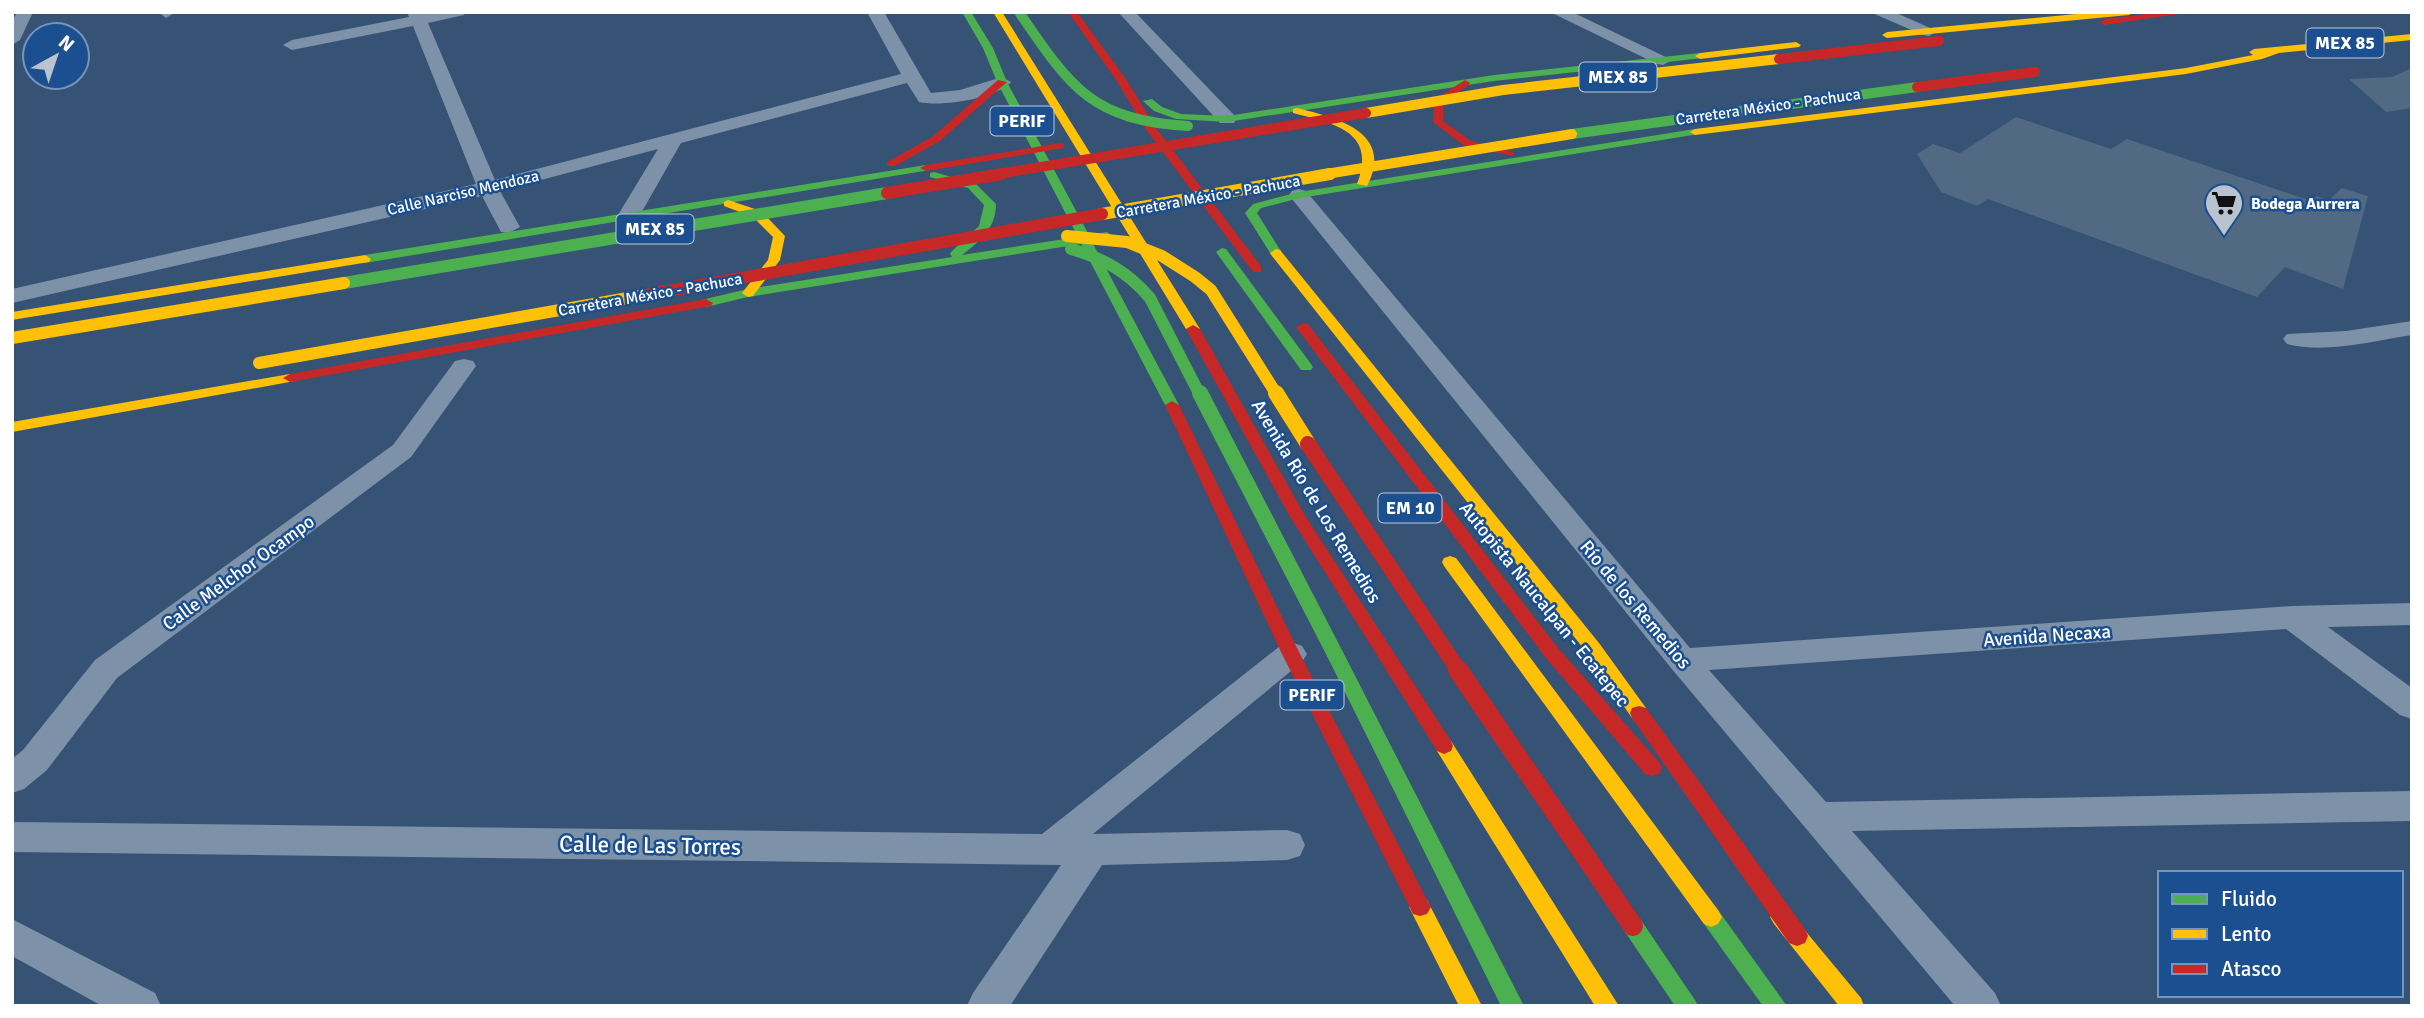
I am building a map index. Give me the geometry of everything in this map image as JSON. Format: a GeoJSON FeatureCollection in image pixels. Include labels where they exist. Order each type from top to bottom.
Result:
{"type":"FeatureCollection","features":[{"type":"Feature","properties":{"kind":"highway","name":"PERIF"},"geometry":{"type":"LineString","coordinates":[[966,12],[988,48],[1002,82],[1160,381],[1291,654],[1471,1006]]}},
{"type":"Feature","properties":{"kind":"highway","name":"Avenida Río de Los Remedios"},"geometry":{"type":"LineString","coordinates":[[997,12],[1032,73],[1190,323],[1297,515],[1608,1006]]}},
{"type":"Feature","properties":{"kind":"highway"},"geometry":{"type":"LineString","coordinates":[[1019,12],[1085,102],[1112,117],[1160,126],[1294,117],[1465,83],[1662,60],[2041,18],[2126,16]]}},
{"type":"Feature","properties":{"kind":"highway"},"geometry":{"type":"LineString","coordinates":[[1072,12],[1121,79],[1152,129],[1266,280]]}},
{"type":"Feature","properties":{"kind":"highway","name":"MEX 85"},"geometry":{"type":"LineString","coordinates":[[12,338],[1294,117],[2126,16],[2187,12]]}},
{"type":"Feature","properties":{"kind":"highway","name":"MEX 85"},"geometry":{"type":"LineString","coordinates":[[2076,68],[2412,37]]}},
{"type":"Feature","properties":{"kind":"highway"},"geometry":{"type":"LineString","coordinates":[[1797,936],[1593,648],[1264,238],[1251,213],[1257,206],[1363,184],[1678,134],[2186,71],[2262,56],[2279,49]]}},
{"type":"Feature","properties":{"kind":"highway","name":"Carretera México - Pachuca"},"geometry":{"type":"LineString","coordinates":[[253,365],[1568,134],[2042,71]]}},
{"type":"Feature","properties":{"kind":"highway"},"geometry":{"type":"LineString","coordinates":[[1089,73],[1195,216]]}},
{"type":"Feature","properties":{"kind":"highway"},"geometry":{"type":"LineString","coordinates":[[1121,79],[1158,109],[1180,117],[1227,120],[1294,117],[1332,122],[1366,141],[1374,157],[1372,172],[1363,184]]}},
{"type":"Feature","properties":{"kind":"highway"},"geometry":{"type":"LineString","coordinates":[[847,182],[920,150],[950,130],[1002,82]]}},
{"type":"Feature","properties":{"kind":"highway"},"geometry":{"type":"LineString","coordinates":[[1465,83],[1445,94],[1435,107],[1438,122],[1445,130],[1466,143],[1497,152],[1549,156]]}},
{"type":"Feature","properties":{"kind":"highway"},"geometry":{"type":"LineString","coordinates":[[12,316],[1077,143]]}},
{"type":"Feature","properties":{"kind":"highway"},"geometry":{"type":"LineString","coordinates":[[899,173],[950,178],[974,188],[989,202],[991,220],[987,229],[974,244],[946,262]]}},
{"type":"Feature","properties":{"kind":"highway"},"geometry":{"type":"LineString","coordinates":[[714,202],[758,214],[768,220],[779,236],[777,255],[765,277],[748,293]]}},
{"type":"Feature","properties":{"kind":"highway"},"geometry":{"type":"LineString","coordinates":[[12,427],[748,293],[1132,232]]}},
{"type":"Feature","properties":{"kind":"highway"},"geometry":{"type":"LineString","coordinates":[[863,257],[937,256],[1073,236],[1103,236],[1138,243],[1167,254],[1188,268],[1212,290],[1355,518],[1687,1006]]}},
{"type":"Feature","properties":{"kind":"highway"},"geometry":{"type":"LineString","coordinates":[[1212,239],[1319,384]]}},
{"type":"Feature","properties":{"kind":"highway"},"geometry":{"type":"LineString","coordinates":[[996,247],[1042,245],[1088,253],[1129,272],[1141,285],[1164,322],[1513,1006]]}},
{"type":"Feature","properties":{"kind":"highway","name":"Autopista Naucalpan - Ecatepec"},"geometry":{"type":"LineString","coordinates":[[1291,313],[1552,653],[1661,779]]}},
{"type":"Feature","properties":{"kind":"highway"},"geometry":{"type":"LineString","coordinates":[[1442,552],[1776,1006]]}},
{"type":"Feature","properties":{"kind":"highway"},"geometry":{"type":"LineString","coordinates":[[1679,800],[1797,936],[1853,1006]]}},
{"type":"Feature","properties":{"kind":"street"},"geometry":{"type":"LineString","coordinates":[[12,40],[25,12]]}},
{"type":"Feature","properties":{"kind":"street"},"geometry":{"type":"LineString","coordinates":[[292,45],[417,16],[458,12]]}},
{"type":"Feature","properties":{"kind":"street"},"geometry":{"type":"LineString","coordinates":[[875,12],[888,29],[910,78],[925,98],[935,100],[972,93],[1002,82]]}},
{"type":"Feature","properties":{"kind":"street"},"geometry":{"type":"LineString","coordinates":[[1129,15],[1153,12]]}},
{"type":"Feature","properties":{"kind":"street"},"geometry":{"type":"LineString","coordinates":[[1558,12],[1662,60]]}},
{"type":"Feature","properties":{"kind":"street"},"geometry":{"type":"LineString","coordinates":[[1878,12],[1929,30]]}},
{"type":"Feature","properties":{"kind":"street"},"geometry":{"type":"LineString","coordinates":[[1129,15],[1227,120]]}},
{"type":"Feature","properties":{"kind":"street"},"geometry":{"type":"LineString","coordinates":[[417,16],[488,188],[509,227]]}},
{"type":"Feature","properties":{"kind":"street","name":"Calle Narciso Mendoza"},"geometry":{"type":"LineString","coordinates":[[12,296],[488,188],[910,78]]}},
{"type":"Feature","properties":{"kind":"street"},"geometry":{"type":"LineString","coordinates":[[629,215],[674,139]]}},
{"type":"Feature","properties":{"kind":"street","name":"Río de los Remedios"},"geometry":{"type":"LineString","coordinates":[[1300,195],[1682,660],[1981,1006]]}},
{"type":"Feature","properties":{"kind":"street"},"geometry":{"type":"LineString","coordinates":[[2295,339],[2346,338],[2412,328]]}},
{"type":"Feature","properties":{"kind":"street","name":"Calle Melchor Ocampo"},"geometry":{"type":"LineString","coordinates":[[12,779],[35,760],[106,669],[402,451],[464,366]]}},
{"type":"Feature","properties":{"kind":"street","name":"Avenida Necaxa"},"geometry":{"type":"LineString","coordinates":[[1682,660],[2291,617],[2412,614]]}},
{"type":"Feature","properties":{"kind":"street"},"geometry":{"type":"LineString","coordinates":[[2291,617],[2412,705]]}},
{"type":"Feature","properties":{"kind":"street"},"geometry":{"type":"LineString","coordinates":[[1049,849],[1291,654]]}},
{"type":"Feature","properties":{"kind":"street"},"geometry":{"type":"LineString","coordinates":[[1819,817],[2412,806]]}},
{"type":"Feature","properties":{"kind":"street","name":"Calle de Las Torres"},"geometry":{"type":"LineString","coordinates":[[12,837],[1092,850],[1287,845]]}},
{"type":"Feature","properties":{"kind":"street"},"geometry":{"type":"LineString","coordinates":[[994,1004],[1092,850]]}},
{"type":"Feature","properties":{"kind":"street"},"geometry":{"type":"LineString","coordinates":[[12,936],[141,1006]]}},
{"type":"Feature","properties":{"kind":"building"},"geometry":{"type":"Polygon","coordinates":[[[2412,68],[2412,108],[2386,112],[2349,79],[2392,77],[2412,68]]]}},
{"type":"Feature","properties":{"kind":"building","name":"Bodega Aurrera"},"geometry":{"type":"Polygon","coordinates":[[[2016,117],[2111,149],[2127,139],[2311,201],[2316,196],[2329,200],[2342,188],[2368,196],[2343,289],[2285,267],[2257,297],[1988,199],[1977,206],[1941,192],[1917,154],[1933,144],[1960,153],[2016,117]]]}},
{"type":"Feature","properties":{"kind":"traffic: fast"},"geometry":{"type":"LineString","coordinates":[[966,12],[988,48],[1002,82],[1172,405]]}},
{"type":"Feature","properties":{"kind":"traffic: fast"},"geometry":{"type":"LineString","coordinates":[[1019,12],[1053,61],[1086,97],[1127,118],[1154,124],[1188,126]]}},
{"type":"Feature","properties":{"kind":"traffic: fast"},"geometry":{"type":"LineString","coordinates":[[1148,101],[1158,109],[1180,117],[1227,119],[1494,78],[1700,56]]}},
{"type":"Feature","properties":{"kind":"traffic: fast"},"geometry":{"type":"LineString","coordinates":[[1572,134],[1917,87]]}},
{"type":"Feature","properties":{"kind":"traffic: fast"},"geometry":{"type":"LineString","coordinates":[[1276,253],[1251,213],[1257,206],[1299,195],[1695,132]]}},
{"type":"Feature","properties":{"kind":"traffic: fast"},"geometry":{"type":"LineString","coordinates":[[365,259],[926,168]]}},
{"type":"Feature","properties":{"kind":"traffic: fast"},"geometry":{"type":"LineString","coordinates":[[934,175],[972,186],[990,204],[985,227],[956,254]]}},
{"type":"Feature","properties":{"kind":"traffic: fast"},"geometry":{"type":"LineString","coordinates":[[344,283],[887,193]]}},
{"type":"Feature","properties":{"kind":"traffic: fast"},"geometry":{"type":"LineString","coordinates":[[706,303],[748,293],[1107,236]]}},
{"type":"Feature","properties":{"kind":"traffic: fast"},"geometry":{"type":"LineString","coordinates":[[1071,249],[1115,266],[1150,298],[1336,656]]}},
{"type":"Feature","properties":{"kind":"traffic: fast"},"geometry":{"type":"LineString","coordinates":[[1222,252],[1306,367]]}},
{"type":"Feature","properties":{"kind":"traffic: fast"},"geometry":{"type":"LineString","coordinates":[[1336,656],[1513,1006]]}},
{"type":"Feature","properties":{"kind":"traffic: fast"},"geometry":{"type":"LineString","coordinates":[[1711,917],[1776,1006]]}},
{"type":"Feature","properties":{"kind":"traffic: fast"},"geometry":{"type":"LineString","coordinates":[[1633,926],[1687,1006]]}},
{"type":"Feature","properties":{"kind":"traffic: slow"},"geometry":{"type":"LineString","coordinates":[[997,12],[1193,329]]}},
{"type":"Feature","properties":{"kind":"traffic: slow"},"geometry":{"type":"LineString","coordinates":[[1887,35],[2129,12]]}},
{"type":"Feature","properties":{"kind":"traffic: slow"},"geometry":{"type":"LineString","coordinates":[[2254,52],[2412,37]]}},
{"type":"Feature","properties":{"kind":"traffic: slow"},"geometry":{"type":"LineString","coordinates":[[1700,56],[1796,45]]}},
{"type":"Feature","properties":{"kind":"traffic: slow"},"geometry":{"type":"LineString","coordinates":[[1695,132],[2186,71],[2262,56],[2279,49]]}},
{"type":"Feature","properties":{"kind":"traffic: slow"},"geometry":{"type":"LineString","coordinates":[[1366,113],[1503,90],[1779,59]]}},
{"type":"Feature","properties":{"kind":"traffic: slow"},"geometry":{"type":"LineString","coordinates":[[1297,111],[1342,125],[1364,142],[1369,153],[1369,167],[1363,184]]}},
{"type":"Feature","properties":{"kind":"traffic: slow"},"geometry":{"type":"LineString","coordinates":[[1102,214],[1447,153],[1572,134]]}},
{"type":"Feature","properties":{"kind":"traffic: slow"},"geometry":{"type":"LineString","coordinates":[[728,204],[757,214],[779,236],[774,260],[748,293]]}},
{"type":"Feature","properties":{"kind":"traffic: slow"},"geometry":{"type":"LineString","coordinates":[[1067,236],[1108,238],[1145,248],[1179,265],[1211,290],[1308,444]]}},
{"type":"Feature","properties":{"kind":"traffic: slow"},"geometry":{"type":"LineString","coordinates":[[1276,253],[1593,648],[1639,713]]}},
{"type":"Feature","properties":{"kind":"traffic: slow"},"geometry":{"type":"LineString","coordinates":[[12,316],[365,259]]}},
{"type":"Feature","properties":{"kind":"traffic: slow"},"geometry":{"type":"LineString","coordinates":[[12,338],[344,283]]}},
{"type":"Feature","properties":{"kind":"traffic: slow"},"geometry":{"type":"LineString","coordinates":[[259,363],[645,295]]}},
{"type":"Feature","properties":{"kind":"traffic: slow"},"geometry":{"type":"LineString","coordinates":[[12,427],[290,378]]}},
{"type":"Feature","properties":{"kind":"traffic: slow"},"geometry":{"type":"LineString","coordinates":[[1450,562],[1711,917]]}},
{"type":"Feature","properties":{"kind":"traffic: slow"},"geometry":{"type":"LineString","coordinates":[[1444,746],[1608,1006]]}},
{"type":"Feature","properties":{"kind":"traffic: slow"},"geometry":{"type":"LineString","coordinates":[[1420,907],[1471,1006]]}},
{"type":"Feature","properties":{"kind":"traffic: slow"},"geometry":{"type":"LineString","coordinates":[[1781,917],[1853,1006]]}},
{"type":"Feature","properties":{"kind":"traffic: jam"},"geometry":{"type":"LineString","coordinates":[[1072,12],[1121,79],[1151,129],[1257,269]]}},
{"type":"Feature","properties":{"kind":"traffic: jam"},"geometry":{"type":"LineString","coordinates":[[2105,22],[2187,12]]}},
{"type":"Feature","properties":{"kind":"traffic: jam"},"geometry":{"type":"LineString","coordinates":[[1779,59],[1939,41]]}},
{"type":"Feature","properties":{"kind":"traffic: jam"},"geometry":{"type":"LineString","coordinates":[[1917,87],[2035,72]]}},
{"type":"Feature","properties":{"kind":"traffic: jam"},"geometry":{"type":"LineString","coordinates":[[891,164],[936,139],[1002,82]]}},
{"type":"Feature","properties":{"kind":"traffic: jam"},"geometry":{"type":"LineString","coordinates":[[1465,83],[1438,102],[1438,122],[1467,143],[1509,154]]}},
{"type":"Feature","properties":{"kind":"traffic: jam"},"geometry":{"type":"LineString","coordinates":[[887,193],[1366,113]]}},
{"type":"Feature","properties":{"kind":"traffic: jam"},"geometry":{"type":"LineString","coordinates":[[926,168],[1060,146]]}},
{"type":"Feature","properties":{"kind":"traffic: jam"},"geometry":{"type":"LineString","coordinates":[[645,295],[1102,214]]}},
{"type":"Feature","properties":{"kind":"traffic: jam"},"geometry":{"type":"LineString","coordinates":[[290,378],[706,303]]}},
{"type":"Feature","properties":{"kind":"traffic: jam"},"geometry":{"type":"LineString","coordinates":[[1303,327],[1552,653],[1652,768]]}},
{"type":"Feature","properties":{"kind":"traffic: jam"},"geometry":{"type":"LineString","coordinates":[[1193,329],[1297,515],[1444,746]]}},
{"type":"Feature","properties":{"kind":"traffic: jam"},"geometry":{"type":"LineString","coordinates":[[1172,405],[1291,654],[1420,907]]}},
{"type":"Feature","properties":{"kind":"traffic: jam"},"geometry":{"type":"LineString","coordinates":[[1308,444],[1355,518],[1633,926]]}},
{"type":"Feature","properties":{"kind":"traffic: jam"},"geometry":{"type":"LineString","coordinates":[[1639,713],[1797,936]]}},
{"type":"Feature","properties":{"kind":"place","name":"Bodega Aurrera"},"geometry":{"type":"Point","coordinates":[2224,237]}}]}
